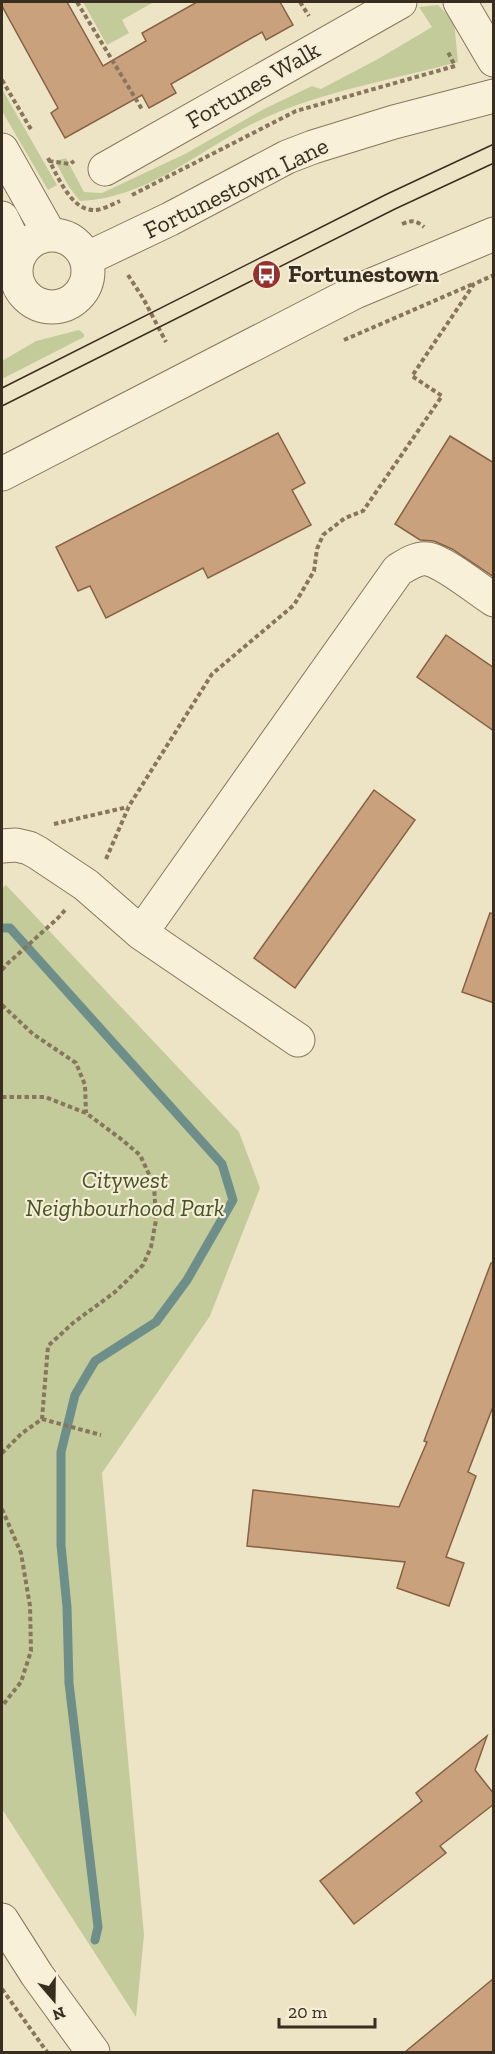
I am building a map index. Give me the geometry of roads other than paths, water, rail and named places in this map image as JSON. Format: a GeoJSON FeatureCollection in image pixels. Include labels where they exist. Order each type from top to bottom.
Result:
{"type":"FeatureCollection","features":[{"type":"Feature","properties":{"kind":"street","name":"Fortunes Walk"},"geometry":{"type":"LineString","coordinates":[[91,164],[400,2]]}},
{"type":"Feature","properties":{"kind":"street"},"geometry":{"type":"LineString","coordinates":[[460,2],[494,60]]}},
{"type":"Feature","properties":{"kind":"street","name":"Fortunestown Lane"},"geometry":{"type":"LineString","coordinates":[[86,259],[170,219],[287,157],[394,122],[494,96]]}},
{"type":"Feature","properties":{"kind":"street"},"geometry":{"type":"LineString","coordinates":[[2,150],[50,235]]}},
{"type":"Feature","properties":{"kind":"street"},"geometry":{"type":"LineString","coordinates":[[2,218],[20,255]]}},
{"type":"Feature","properties":{"kind":"street"},"geometry":{"type":"LineString","coordinates":[[2,474],[356,292],[494,234]]}},
{"type":"Feature","properties":{"kind":"street"},"geometry":{"type":"LineString","coordinates":[[50,235],[61,236],[72,241],[86,259],[88,270],[81,291],[73,300],[52,307],[31,300],[12,300],[18,284],[16,274],[20,255],[33,241],[50,235]]}},
{"type":"Feature","properties":{"kind":"street"},"geometry":{"type":"LineString","coordinates":[[141,933],[398,570],[410,562],[427,558],[494,600]]}},
{"type":"Feature","properties":{"kind":"street"},"geometry":{"type":"LineString","coordinates":[[2,846],[16,845],[38,853],[86,885],[141,933],[298,1040]]}},
{"type":"Feature","properties":{"kind":"street"},"geometry":{"type":"LineString","coordinates":[[2,1920],[37,1975],[93,2052]]}},
{"type":"Feature","properties":{"kind":"waterway"},"geometry":{"type":"LineString","coordinates":[[2,928],[10,928],[222,1164],[233,1200],[187,1280],[156,1322],[95,1361],[75,1395],[61,1452],[61,1545],[67,1607],[69,1683],[98,1927],[95,1940]]}},
{"type":"Feature","properties":{"kind":"tram line"},"geometry":{"type":"LineString","coordinates":[[2,388],[387,194],[494,144]]}},
{"type":"Feature","properties":{"kind":"tram line"},"geometry":{"type":"LineString","coordinates":[[2,406],[395,209],[494,163]]}},
{"type":"Feature","properties":{"kind":"place","name":"Fortunestown"},"geometry":{"type":"Point","coordinates":[267,274]}},
{"type":"Feature","properties":{"kind":"park label","name":"Citywest Neighbourhood Park"},"geometry":{"type":"Point","coordinates":[125,1194]}}]}
